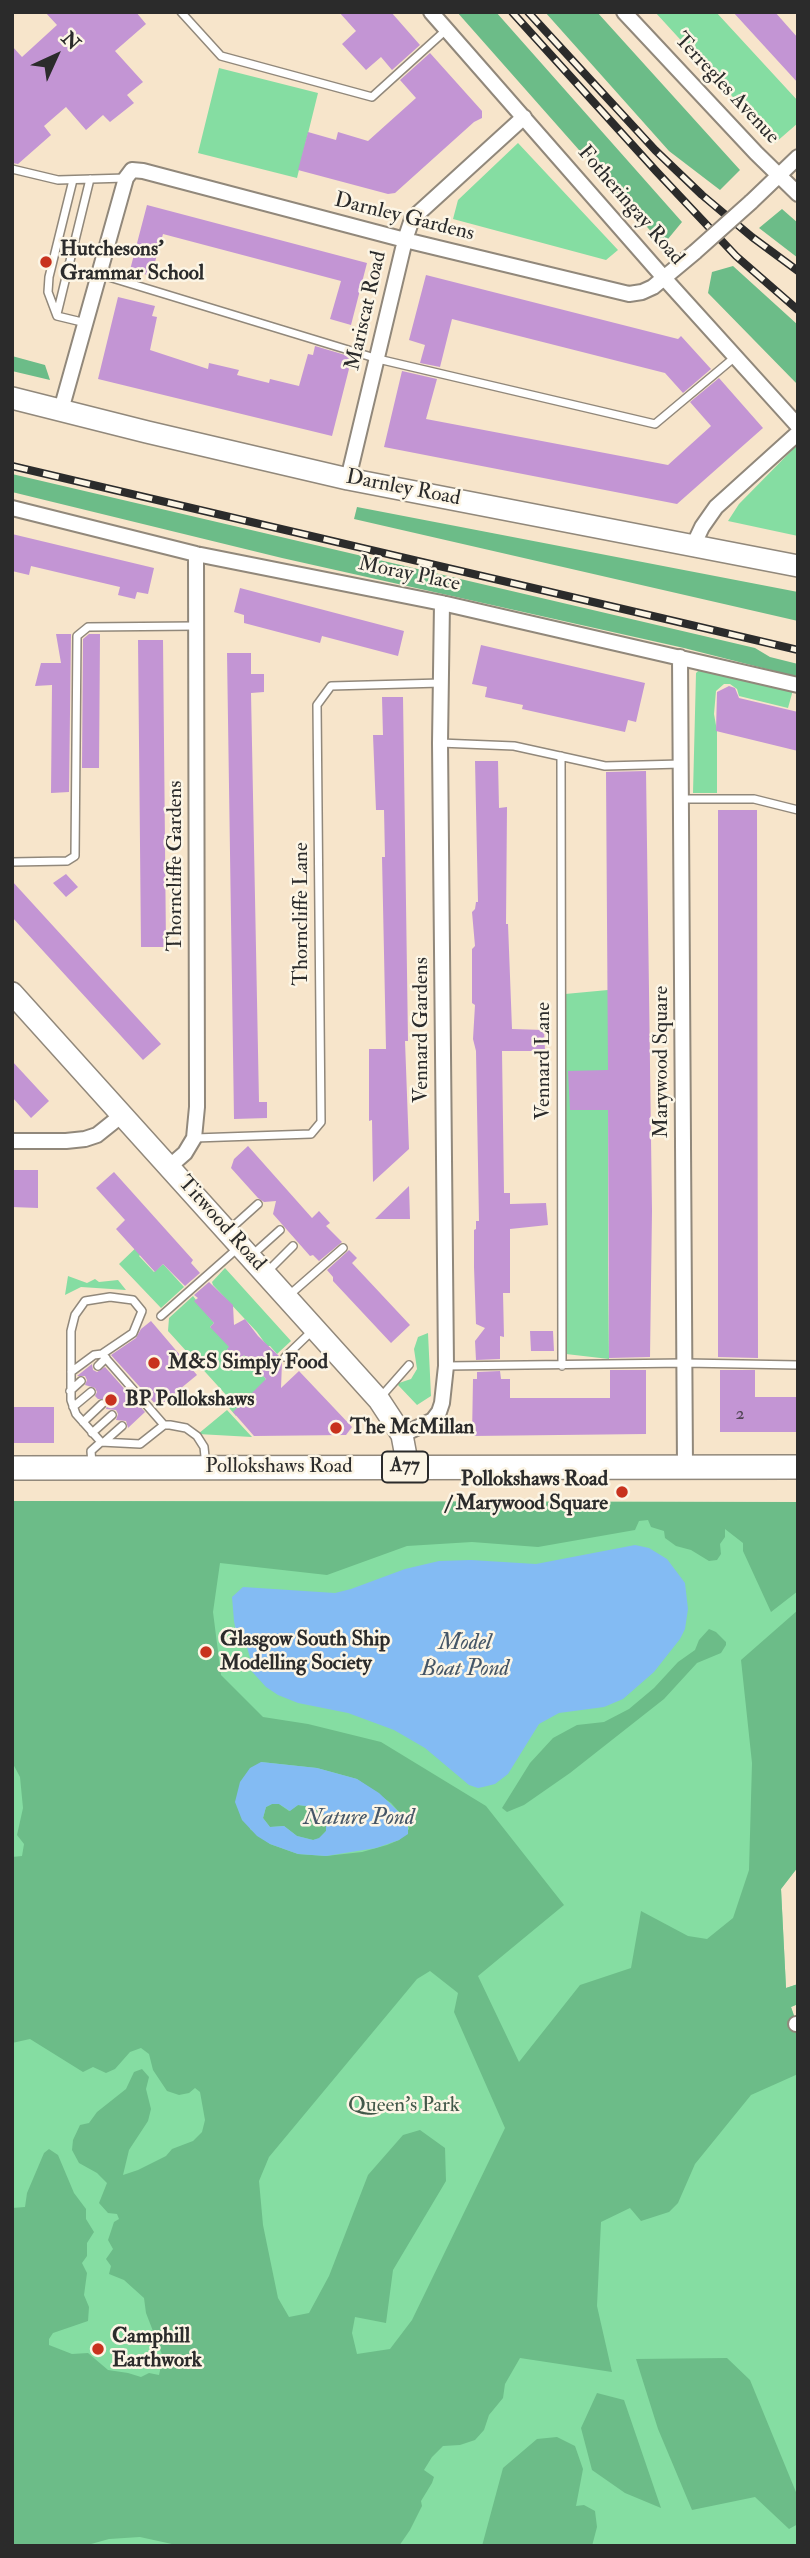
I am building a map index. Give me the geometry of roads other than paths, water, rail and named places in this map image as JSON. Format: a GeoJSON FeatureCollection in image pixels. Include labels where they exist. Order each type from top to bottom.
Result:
{"type":"FeatureCollection","features":[{"type":"Feature","properties":{"kind":"main road","name":"Darnley Road"},"geometry":{"type":"LineString","coordinates":[[12,398],[348,479],[798,566]]}},
{"type":"Feature","properties":{"kind":"main road","name":"Titwood Road"},"geometry":{"type":"LineString","coordinates":[[12,993],[379,1400],[402,1435],[408,1467]]}},
{"type":"Feature","properties":{"kind":"main road","name":"Pollokshaws Road"},"geometry":{"type":"LineString","coordinates":[[12,1468],[798,1468]]}},
{"type":"Feature","properties":{"kind":"street","name":"Fotheringay Road"},"geometry":{"type":"LineString","coordinates":[[431,12],[664,279],[798,426]]}},
{"type":"Feature","properties":{"kind":"street","name":"Terregles Avenue"},"geometry":{"type":"LineString","coordinates":[[624,12],[798,194]]}},
{"type":"Feature","properties":{"kind":"street","name":"Mariscat Road"},"geometry":{"type":"LineString","coordinates":[[348,479],[412,219],[524,117]]}},
{"type":"Feature","properties":{"kind":"street","name":"Darnley Gardens"},"geometry":{"type":"LineString","coordinates":[[129,174],[143,171],[405,240],[629,294],[642,292],[664,279],[798,157]]}},
{"type":"Feature","properties":{"kind":"street"},"geometry":{"type":"LineString","coordinates":[[61,411],[129,174]]}},
{"type":"Feature","properties":{"kind":"street"},"geometry":{"type":"LineString","coordinates":[[693,546],[716,507],[798,433]]}},
{"type":"Feature","properties":{"kind":"street","name":"Moray Place"},"geometry":{"type":"LineString","coordinates":[[12,508],[196,554],[442,603],[798,685]]}},
{"type":"Feature","properties":{"kind":"street","name":"Thorncliffe Gardens"},"geometry":{"type":"LineString","coordinates":[[194,1138],[197,1107],[196,554]]}},
{"type":"Feature","properties":{"kind":"street","name":"Vennard Gardens"},"geometry":{"type":"LineString","coordinates":[[402,1435],[433,1420],[439,1412],[446,1366],[440,743],[442,603]]}},
{"type":"Feature","properties":{"kind":"street","name":"Marywood Square"},"geometry":{"type":"LineString","coordinates":[[680,657],[685,1467]]}},
{"type":"Feature","properties":{"kind":"street"},"geometry":{"type":"LineString","coordinates":[[12,1142],[66,1142],[85,1139],[97,1135],[122,1115]]}},
{"type":"Feature","properties":{"kind":"street"},"geometry":{"type":"LineString","coordinates":[[169,1167],[185,1153],[194,1138]]}},
{"type":"Feature","properties":{"kind":"lane"},"geometry":{"type":"LineString","coordinates":[[181,12],[221,57],[372,97],[446,29]]}},
{"type":"Feature","properties":{"kind":"lane"},"geometry":{"type":"LineString","coordinates":[[12,169],[58,180],[129,174]]}},
{"type":"Feature","properties":{"kind":"lane"},"geometry":{"type":"LineString","coordinates":[[57,316],[90,179]]}},
{"type":"Feature","properties":{"kind":"lane"},"geometry":{"type":"LineString","coordinates":[[57,316],[48,292],[49,277],[72,180]]}},
{"type":"Feature","properties":{"kind":"lane"},"geometry":{"type":"LineString","coordinates":[[99,274],[378,359],[655,424],[735,357]]}},
{"type":"Feature","properties":{"kind":"lane"},"geometry":{"type":"LineString","coordinates":[[57,316],[86,323]]}},
{"type":"Feature","properties":{"kind":"lane"},"geometry":{"type":"LineString","coordinates":[[12,862],[67,862],[75,856],[77,636],[88,627],[196,626]]}},
{"type":"Feature","properties":{"kind":"lane","name":"Thorncliffe Lane"},"geometry":{"type":"LineString","coordinates":[[194,1138],[311,1134],[321,1122],[317,705],[331,687],[441,683]]}},
{"type":"Feature","properties":{"kind":"lane"},"geometry":{"type":"LineString","coordinates":[[440,743],[514,746],[605,766],[681,764]]}},
{"type":"Feature","properties":{"kind":"lane","name":"Vennard Lane"},"geometry":{"type":"LineString","coordinates":[[561,756],[562,1366]]}},
{"type":"Feature","properties":{"kind":"lane"},"geometry":{"type":"LineString","coordinates":[[681,799],[754,799],[798,810]]}},
{"type":"Feature","properties":{"kind":"lane"},"geometry":{"type":"LineString","coordinates":[[239,1245],[258,1204]]}},
{"type":"Feature","properties":{"kind":"lane"},"geometry":{"type":"LineString","coordinates":[[161,1316],[239,1245],[280,1230]]}},
{"type":"Feature","properties":{"kind":"lane"},"geometry":{"type":"LineString","coordinates":[[265,1273],[293,1246]]}},
{"type":"Feature","properties":{"kind":"lane"},"geometry":{"type":"LineString","coordinates":[[286,1297],[343,1248]]}},
{"type":"Feature","properties":{"kind":"lane"},"geometry":{"type":"LineString","coordinates":[[98,1366],[104,1356],[133,1333],[142,1311],[132,1300],[110,1297],[85,1301],[75,1315],[71,1331],[70,1391],[73,1407],[102,1442],[140,1444],[164,1425]]}},
{"type":"Feature","properties":{"kind":"lane"},"geometry":{"type":"LineString","coordinates":[[285,1357],[315,1328]]}},
{"type":"Feature","properties":{"kind":"lane"},"geometry":{"type":"LineString","coordinates":[[71,1372],[94,1355],[104,1356],[164,1425],[186,1428],[197,1436],[204,1447],[206,1468]]}},
{"type":"Feature","properties":{"kind":"lane"},"geometry":{"type":"LineString","coordinates":[[446,1366],[685,1363],[798,1365]]}},
{"type":"Feature","properties":{"kind":"lane"},"geometry":{"type":"LineString","coordinates":[[379,1400],[409,1365]]}},
{"type":"Feature","properties":{"kind":"lane"},"geometry":{"type":"LineString","coordinates":[[108,1377],[116,1370]]}},
{"type":"Feature","properties":{"kind":"lane"},"geometry":{"type":"LineString","coordinates":[[70,1391],[81,1381]]}},
{"type":"Feature","properties":{"kind":"lane"},"geometry":{"type":"LineString","coordinates":[[119,1389],[127,1382]]}},
{"type":"Feature","properties":{"kind":"lane"},"geometry":{"type":"LineString","coordinates":[[73,1407],[91,1392]]}},
{"type":"Feature","properties":{"kind":"lane"},"geometry":{"type":"LineString","coordinates":[[129,1400],[136,1394]]}},
{"type":"Feature","properties":{"kind":"lane"},"geometry":{"type":"LineString","coordinates":[[83,1422],[102,1404]]}},
{"type":"Feature","properties":{"kind":"lane"},"geometry":{"type":"LineString","coordinates":[[138,1410],[145,1404]]}},
{"type":"Feature","properties":{"kind":"lane"},"geometry":{"type":"LineString","coordinates":[[92,1433],[112,1415]]}},
{"type":"Feature","properties":{"kind":"lane"},"geometry":{"type":"LineString","coordinates":[[92,1468],[91,1451],[122,1426]]}},
{"type":"Feature","properties":{"kind":"water","name":"Model Boat Pond"},"geometry":{"type":"Polygon","coordinates":[[[635,1545],[649,1548],[667,1559],[685,1583],[688,1609],[685,1629],[680,1639],[654,1672],[623,1699],[604,1707],[559,1713],[539,1724],[508,1774],[495,1784],[483,1787],[469,1785],[425,1748],[394,1730],[348,1713],[298,1703],[278,1695],[266,1687],[246,1665],[252,1664],[242,1631],[236,1631],[232,1597],[243,1587],[335,1593],[405,1569],[439,1561],[536,1564],[635,1545]]]}},
{"type":"Feature","properties":{"kind":"water","name":"Nature Pond"},"geometry":{"type":"Polygon","coordinates":[[[261,1762],[317,1768],[357,1779],[379,1793],[401,1814],[408,1822],[408,1834],[376,1848],[326,1856],[298,1854],[270,1844],[257,1836],[242,1820],[235,1802],[240,1782],[250,1768],[261,1762]],[[279,1804],[266,1807],[263,1818],[270,1827],[284,1826],[297,1836],[313,1840],[326,1831],[326,1817],[313,1807],[298,1805],[290,1811],[279,1804]]]}},
{"type":"Feature","properties":{"kind":"railway"},"geometry":{"type":"LineString","coordinates":[[512,12],[736,256],[798,310]]}},
{"type":"Feature","properties":{"kind":"railway"},"geometry":{"type":"LineString","coordinates":[[528,12],[655,150],[702,195],[798,271]]}},
{"type":"Feature","properties":{"kind":"railway"},"geometry":{"type":"LineString","coordinates":[[12,466],[798,650]]}},
{"type":"Feature","properties":{"kind":"place","name":"Hutchesons' Grammar School"},"geometry":{"type":"Point","coordinates":[46,262]}},
{"type":"Feature","properties":{"kind":"place","name":"M&S Simply Food"},"geometry":{"type":"Point","coordinates":[154,1363]}},
{"type":"Feature","properties":{"kind":"place","name":"BP Pollokshaws"},"geometry":{"type":"Point","coordinates":[111,1400]}},
{"type":"Feature","properties":{"kind":"place","name":"The McMillan"},"geometry":{"type":"Point","coordinates":[336,1428]}},
{"type":"Feature","properties":{"kind":"place","name":"Pollokshaws Road / Marywood Square"},"geometry":{"type":"Point","coordinates":[622,1492]}},
{"type":"Feature","properties":{"kind":"place","name":"Glasgow South Ship Modelling Society"},"geometry":{"type":"Point","coordinates":[206,1652]}},
{"type":"Feature","properties":{"kind":"place","name":"Camphill Earthwork"},"geometry":{"type":"Point","coordinates":[98,2349]}},
{"type":"Feature","properties":{"kind":"park label","name":"Queen's Park"},"geometry":{"type":"Point","coordinates":[404,2106]}}]}
